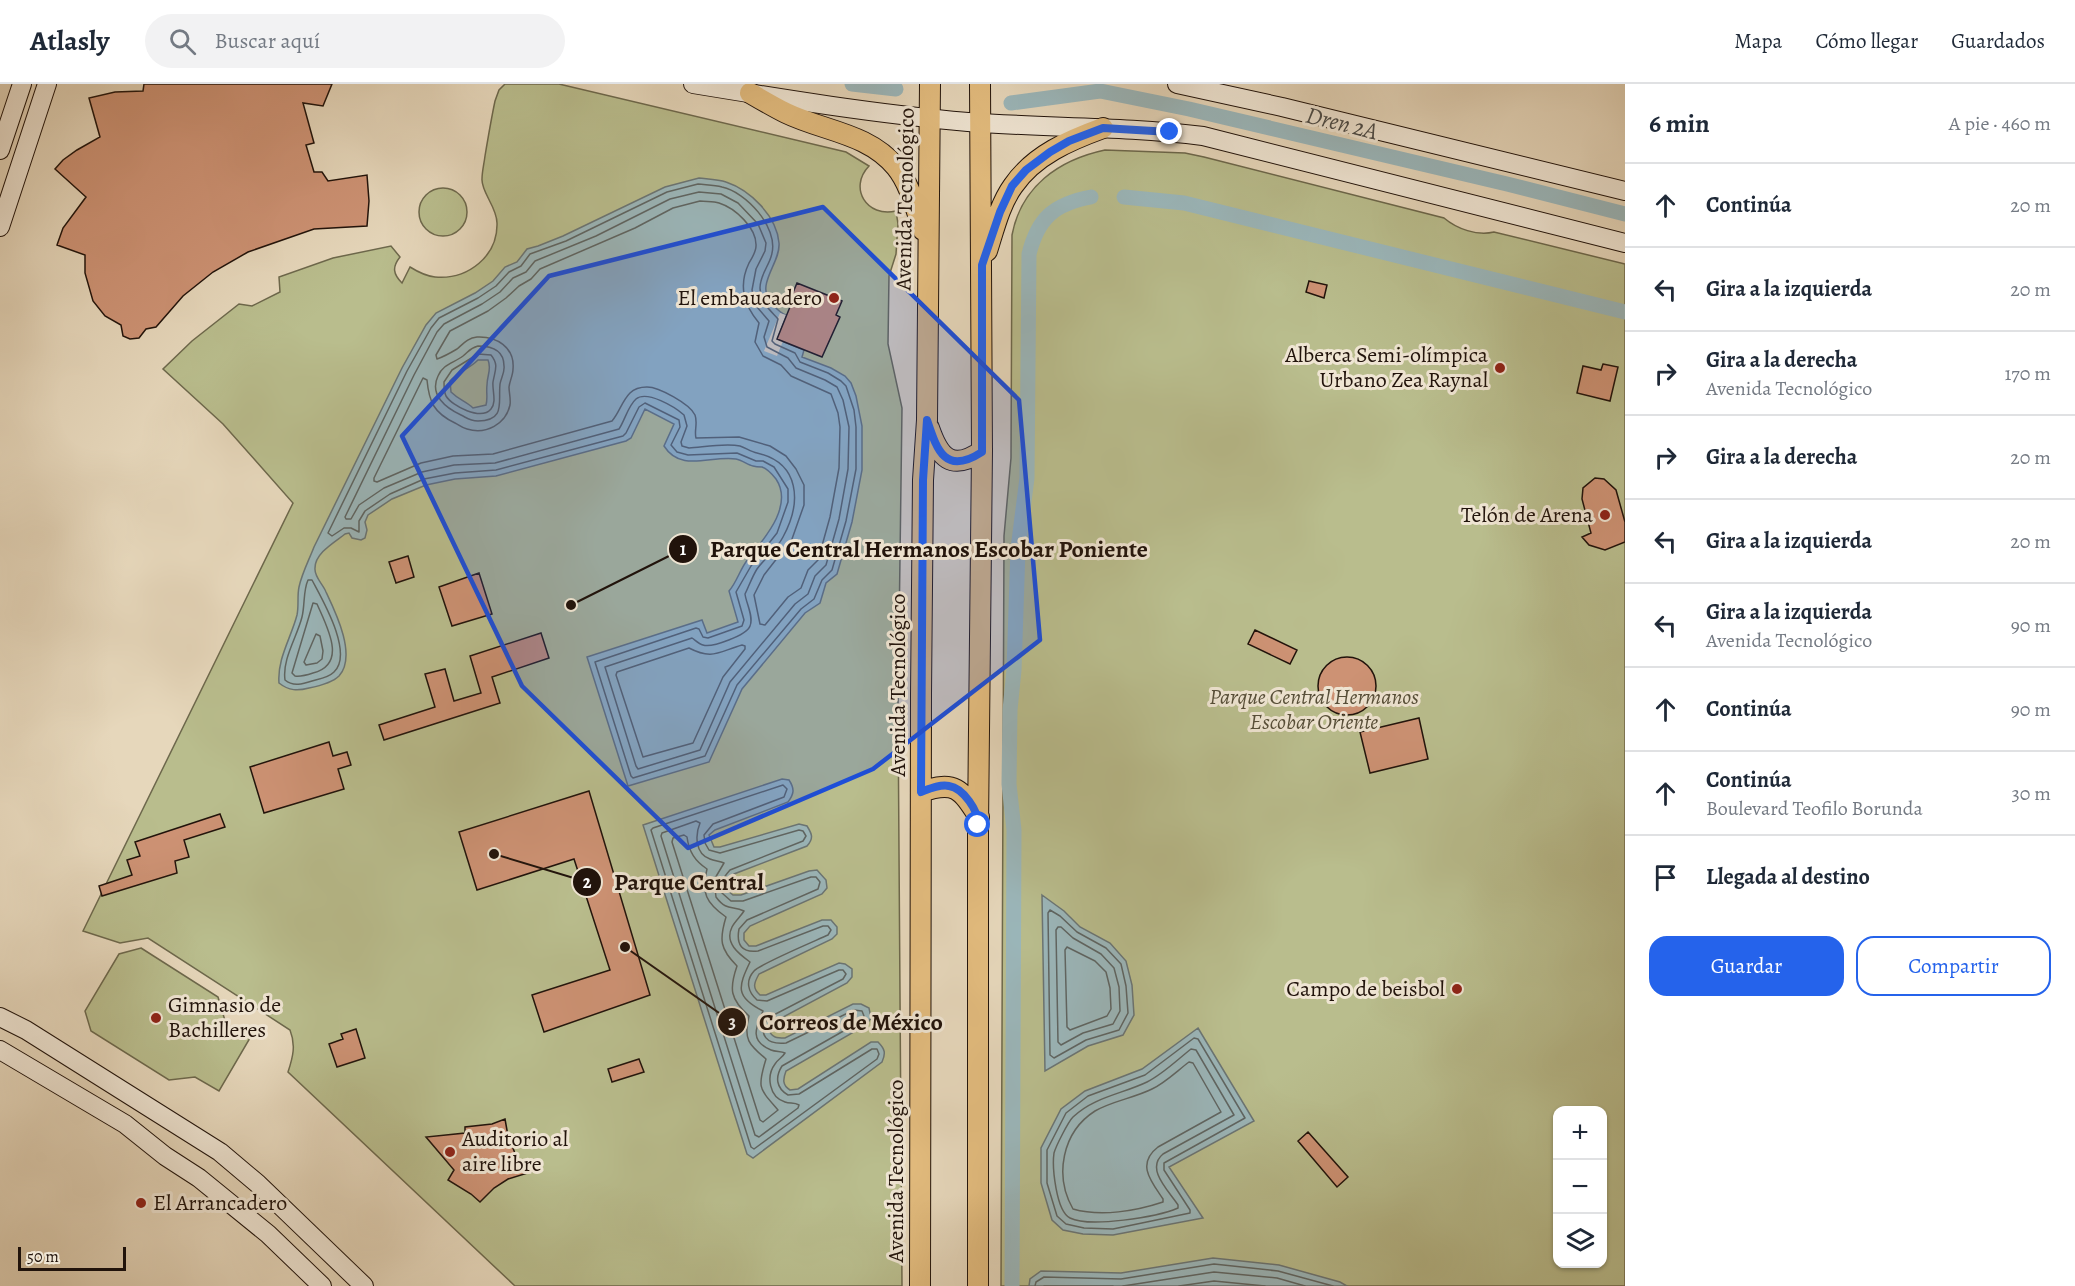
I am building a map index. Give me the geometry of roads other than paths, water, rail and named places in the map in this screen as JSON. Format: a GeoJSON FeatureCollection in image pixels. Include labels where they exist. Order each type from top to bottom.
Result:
{"type":"FeatureCollection","features":[{"type":"Feature","properties":{"kind":"main road"},"geometry":{"type":"LineString","coordinates":[[0,150],[22,84]]}},
{"type":"Feature","properties":{"kind":"main road"},"geometry":{"type":"LineString","coordinates":[[0,227],[47,84]]}},
{"type":"Feature","properties":{"kind":"main road"},"geometry":{"type":"LineString","coordinates":[[693,84],[930,114],[1203,136],[1625,243]]}},
{"type":"Feature","properties":{"kind":"main road","name":"Avenida Tecnológico"},"geometry":{"type":"LineString","coordinates":[[920,1286],[923,480],[927,420],[930,84]]}},
{"type":"Feature","properties":{"kind":"main road"},"geometry":{"type":"LineString","coordinates":[[978,1286],[982,452],[980,84]]}},
{"type":"Feature","properties":{"kind":"main road"},"geometry":{"type":"LineString","coordinates":[[1177,84],[1294,110],[1625,191]]}},
{"type":"Feature","properties":{"kind":"main road"},"geometry":{"type":"LineString","coordinates":[[750,93],[787,114],[869,144],[884,155],[897,168],[928,243]]}},
{"type":"Feature","properties":{"kind":"main road"},"geometry":{"type":"LineString","coordinates":[[982,265],[1000,212],[1012,186],[1026,170],[1069,141],[1103,128]]}},
{"type":"Feature","properties":{"kind":"main road"},"geometry":{"type":"LineString","coordinates":[[927,420],[936,449],[950,460],[973,458],[982,452]]}},
{"type":"Feature","properties":{"kind":"main road"},"geometry":{"type":"LineString","coordinates":[[921,792],[936,786],[948,785],[957,789],[979,818]]}},
{"type":"Feature","properties":{"kind":"main road"},"geometry":{"type":"LineString","coordinates":[[0,1017],[26,1030],[220,1152],[258,1184],[364,1286]]}},
{"type":"Feature","properties":{"kind":"main road"},"geometry":{"type":"LineString","coordinates":[[0,1050],[125,1124],[165,1156],[226,1199],[268,1234],[319,1283],[336,1260]]}},
{"type":"Feature","properties":{"kind":"water"},"geometry":{"type":"Polygon","coordinates":[[[699,178],[720,180],[744,191],[761,205],[773,223],[779,243],[779,251],[766,289],[767,297],[772,304],[786,315],[777,339],[804,350],[802,357],[845,376],[851,383],[856,396],[862,426],[862,470],[852,522],[837,574],[826,583],[820,603],[805,613],[742,689],[709,762],[628,786],[587,657],[702,620],[707,633],[738,622],[729,591],[745,563],[775,522],[781,500],[781,489],[768,470],[740,460],[726,458],[688,461],[679,459],[664,446],[674,424],[645,409],[631,438],[626,441],[496,476],[455,479],[426,485],[392,499],[368,515],[365,522],[367,530],[365,538],[361,540],[352,538],[349,533],[345,534],[318,557],[315,568],[343,634],[346,657],[344,668],[339,676],[329,682],[301,690],[286,688],[279,683],[280,665],[297,615],[299,587],[314,547],[402,368],[426,325],[436,313],[493,281],[505,267],[517,262],[527,249],[563,236],[665,187],[699,178]],[[478,360],[450,381],[451,392],[473,408],[486,405],[488,360],[478,360]]]}},
{"type":"Feature","properties":{"kind":"water"},"geometry":{"type":"Polygon","coordinates":[[[782,779],[789,780],[793,789],[788,802],[715,830],[709,835],[714,847],[799,824],[807,826],[811,834],[811,841],[807,846],[734,874],[727,882],[727,890],[733,895],[741,895],[817,870],[826,880],[827,888],[822,894],[750,926],[744,933],[744,940],[749,946],[756,946],[822,920],[831,920],[837,927],[837,934],[832,939],[759,974],[755,988],[760,995],[766,995],[839,963],[852,969],[852,977],[847,983],[772,1023],[769,1030],[775,1037],[785,1038],[853,1004],[861,1004],[869,1008],[871,1018],[866,1025],[786,1071],[784,1084],[790,1090],[798,1089],[871,1042],[878,1042],[884,1054],[882,1062],[753,1158],[747,1154],[643,825],[782,779]]]}},
{"type":"Feature","properties":{"kind":"water"},"geometry":{"type":"Polygon","coordinates":[[[1042,895],[1064,911],[1080,927],[1110,943],[1126,961],[1132,985],[1134,1015],[1123,1035],[1088,1046],[1045,1071],[1042,895]]]}},
{"type":"Feature","properties":{"kind":"water"},"geometry":{"type":"Polygon","coordinates":[[[1198,1028],[1254,1121],[1169,1167],[1203,1218],[1113,1235],[1083,1234],[1063,1230],[1052,1220],[1041,1183],[1041,1148],[1061,1109],[1085,1091],[1142,1069],[1198,1028]]]}},
{"type":"Feature","properties":{"kind":"water"},"geometry":{"type":"Polygon","coordinates":[[[1213,1258],[1279,1265],[1347,1286],[1029,1286],[1030,1279],[1041,1271],[1121,1273],[1213,1258]]]}},
{"type":"Feature","properties":{"kind":"waterway","name":"Dren 2A"},"geometry":{"type":"LineString","coordinates":[[852,84],[896,89]]}},
{"type":"Feature","properties":{"kind":"waterway","name":"Dren 2A"},"geometry":{"type":"LineString","coordinates":[[1011,103],[1100,91],[1189,109],[1625,214]]}},
{"type":"Feature","properties":{"kind":"waterway"},"geometry":{"type":"LineString","coordinates":[[1012,1286],[1014,830],[1009,784],[1010,710],[1014,670],[1018,549],[1027,478],[1029,254],[1037,231],[1050,215],[1067,204],[1091,197]]}},
{"type":"Feature","properties":{"kind":"waterway"},"geometry":{"type":"LineString","coordinates":[[1124,197],[1184,203],[1625,312]]}},
{"type":"Feature","properties":{"kind":"place","name":"El embaucadero"},"geometry":{"type":"Point","coordinates":[834,298]}},
{"type":"Feature","properties":{"kind":"place","name":"Alberca Semi-olímpica Urbano Zea Raynal"},"geometry":{"type":"Point","coordinates":[1500,368]}},
{"type":"Feature","properties":{"kind":"place","name":"Telón de Arena"},"geometry":{"type":"Point","coordinates":[1605,515]}},
{"type":"Feature","properties":{"kind":"place","name":"Parque Central Hermanos Escobar Poniente"},"geometry":{"type":"Point","coordinates":[571,605]}},
{"type":"Feature","properties":{"kind":"place","name":"Parque Central"},"geometry":{"type":"Point","coordinates":[494,854]}},
{"type":"Feature","properties":{"kind":"place","name":"Correos de México"},"geometry":{"type":"Point","coordinates":[625,947]}},
{"type":"Feature","properties":{"kind":"place","name":"Campo de beisbol"},"geometry":{"type":"Point","coordinates":[1457,989]}},
{"type":"Feature","properties":{"kind":"place","name":"Gimnasio de Bachilleres"},"geometry":{"type":"Point","coordinates":[156,1018]}},
{"type":"Feature","properties":{"kind":"place","name":"Auditorio al aire libre"},"geometry":{"type":"Point","coordinates":[450,1152]}},
{"type":"Feature","properties":{"kind":"place","name":"El Arrancadero"},"geometry":{"type":"Point","coordinates":[141,1203]}},
{"type":"Feature","properties":{"kind":"park label","name":"Parque Central Hermanos Escobar Oriente"},"geometry":{"type":"Point","coordinates":[1314,710]}}]}
